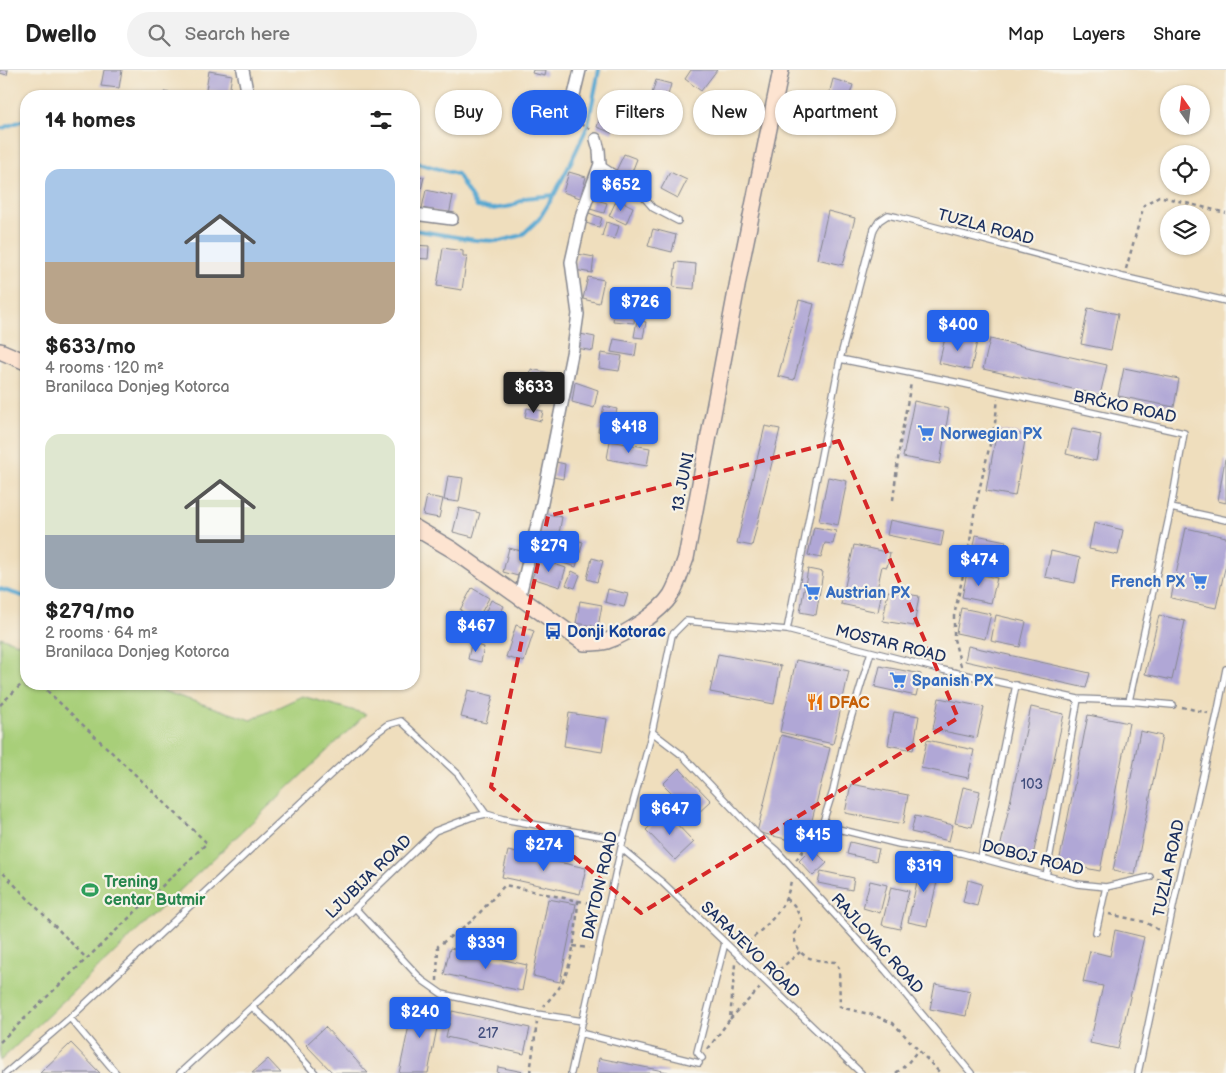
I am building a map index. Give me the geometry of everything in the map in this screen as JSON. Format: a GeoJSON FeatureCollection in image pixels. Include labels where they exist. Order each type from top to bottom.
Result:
{"type":"FeatureCollection","features":[{"type":"Feature","properties":{"kind":"street"},"geometry":{"type":"LineString","coordinates":[[243,70],[247,90]]}},
{"type":"Feature","properties":{"kind":"street"},"geometry":{"type":"LineString","coordinates":[[575,90],[580,70]]}},
{"type":"Feature","properties":{"kind":"street","name":"13. JUNI"},"geometry":{"type":"LineString","coordinates":[[420,531],[453,550],[584,644],[607,641],[660,608],[676,585],[686,558],[741,265],[781,70]]}},
{"type":"Feature","properties":{"kind":"street"},"geometry":{"type":"LineString","coordinates":[[519,599],[541,508],[573,349],[578,314],[571,262],[582,213],[600,164],[599,150],[594,134]]}},
{"type":"Feature","properties":{"kind":"street"},"geometry":{"type":"LineString","coordinates":[[420,215],[452,219]]}},
{"type":"Feature","properties":{"kind":"street"},"geometry":{"type":"LineString","coordinates":[[0,351],[20,359]]}},
{"type":"Feature","properties":{"kind":"lane"},"geometry":{"type":"LineString","coordinates":[[600,164],[633,185],[653,208],[678,221]]}},
{"type":"Feature","properties":{"kind":"lane","name":"TUZLA ROAD"},"geometry":{"type":"LineString","coordinates":[[840,359],[874,229],[879,221],[888,215],[1226,301]]}},
{"type":"Feature","properties":{"kind":"lane"},"geometry":{"type":"LineString","coordinates":[[787,630],[840,359]]}},
{"type":"Feature","properties":{"kind":"lane","name":"BRČKO ROAD"},"geometry":{"type":"LineString","coordinates":[[840,359],[1184,433],[1171,508],[1129,701]]}},
{"type":"Feature","properties":{"kind":"lane"},"geometry":{"type":"LineString","coordinates":[[1171,508],[1226,520]]}},
{"type":"Feature","properties":{"kind":"lane","name":"MOSTAR ROAD"},"geometry":{"type":"LineString","coordinates":[[686,621],[787,630],[960,674],[1078,699],[1173,705]]}},
{"type":"Feature","properties":{"kind":"lane","name":"DAYTON ROAD"},"geometry":{"type":"LineString","coordinates":[[571,1073],[620,848],[652,732],[672,635],[686,621]]}},
{"type":"Feature","properties":{"kind":"lane"},"geometry":{"type":"LineString","coordinates":[[832,828],[822,826],[833,790],[844,741],[871,652]]}},
{"type":"Feature","properties":{"kind":"lane","name":"TUZLA ROAD"},"geometry":{"type":"LineString","coordinates":[[1138,1073],[1226,669]]}},
{"type":"Feature","properties":{"kind":"lane"},"geometry":{"type":"LineString","coordinates":[[981,858],[1016,685]]}},
{"type":"Feature","properties":{"kind":"lane"},"geometry":{"type":"LineString","coordinates":[[1046,876],[1078,699]]}},
{"type":"Feature","properties":{"kind":"lane"},"geometry":{"type":"LineString","coordinates":[[6,1073],[70,1018],[371,737],[387,725],[401,721],[426,742],[458,774],[486,814],[503,819],[623,840]]}},
{"type":"Feature","properties":{"kind":"lane","name":"RAJLOVAC ROAD"},"geometry":{"type":"LineString","coordinates":[[652,732],[682,756],[757,834],[776,850],[886,971],[971,1073]]}},
{"type":"Feature","properties":{"kind":"lane","name":"LJUBIJA ROAD"},"geometry":{"type":"LineString","coordinates":[[180,1073],[252,1007],[435,831],[472,817],[486,814]]}},
{"type":"Feature","properties":{"kind":"lane","name":"DOBOJ ROAD"},"geometry":{"type":"LineString","coordinates":[[832,828],[899,844],[981,858],[1077,884],[1106,887],[1150,878]]}},
{"type":"Feature","properties":{"kind":"lane","name":"SARAJEVO ROAD"},"geometry":{"type":"LineString","coordinates":[[620,848],[663,884],[861,1073]]}},
{"type":"Feature","properties":{"kind":"lane"},"geometry":{"type":"LineString","coordinates":[[1096,932],[1106,887]]}},
{"type":"Feature","properties":{"kind":"lane"},"geometry":{"type":"LineString","coordinates":[[355,908],[415,973],[442,994],[538,1014],[583,1021]]}},
{"type":"Feature","properties":{"kind":"lane"},"geometry":{"type":"LineString","coordinates":[[701,1061],[697,1052],[725,943]]}},
{"type":"Feature","properties":{"kind":"lane"},"geometry":{"type":"LineString","coordinates":[[252,1007],[272,1025],[315,1073]]}},
{"type":"Feature","properties":{"kind":"lane"},"geometry":{"type":"LineString","coordinates":[[70,1018],[116,1073]]}},
{"type":"Feature","properties":{"kind":"lane"},"geometry":{"type":"LineString","coordinates":[[580,1034],[701,1061]]}},
{"type":"Feature","properties":{"kind":"path"},"geometry":{"type":"LineString","coordinates":[[587,129],[594,134]]}},
{"type":"Feature","properties":{"kind":"path"},"geometry":{"type":"LineString","coordinates":[[1124,276],[1144,205],[1158,196],[1226,213]]}},
{"type":"Feature","properties":{"kind":"path"},"geometry":{"type":"LineString","coordinates":[[893,500],[900,443],[913,374]]}},
{"type":"Feature","properties":{"kind":"path"},"geometry":{"type":"LineString","coordinates":[[960,674],[961,665],[954,639],[954,616],[999,393]]}},
{"type":"Feature","properties":{"kind":"path"},"geometry":{"type":"LineString","coordinates":[[0,705],[20,686]]}},
{"type":"Feature","properties":{"kind":"path"},"geometry":{"type":"LineString","coordinates":[[0,1042],[207,843],[46,690]]}},
{"type":"Feature","properties":{"kind":"path"},"geometry":{"type":"LineString","coordinates":[[1173,705],[1217,715]]}},
{"type":"Feature","properties":{"kind":"path"},"geometry":{"type":"LineString","coordinates":[[701,1061],[730,1019],[736,953],[773,919],[786,899],[790,891],[799,854],[832,828]]}},
{"type":"Feature","properties":{"kind":"path"},"geometry":{"type":"LineString","coordinates":[[3,873],[87,959]]}},
{"type":"Feature","properties":{"kind":"path"},"geometry":{"type":"LineString","coordinates":[[1150,878],[1178,883]]}},
{"type":"Feature","properties":{"kind":"path"},"geometry":{"type":"LineString","coordinates":[[436,990],[438,946],[473,920],[505,885],[601,905]]}},
{"type":"Feature","properties":{"kind":"path"},"geometry":{"type":"LineString","coordinates":[[786,899],[794,905],[802,920],[794,934],[795,942],[800,952],[815,961],[835,962],[839,968],[840,1008],[873,1015],[893,1023],[940,1073]]}},
{"type":"Feature","properties":{"kind":"path"},"geometry":{"type":"LineString","coordinates":[[530,1073],[538,1014],[560,987],[571,958],[578,901]]}},
{"type":"Feature","properties":{"kind":"path"},"geometry":{"type":"LineString","coordinates":[[1100,912],[1145,922],[1158,930],[1168,932]]}},
{"type":"Feature","properties":{"kind":"path"},"geometry":{"type":"LineString","coordinates":[[573,946],[593,949]]}},
{"type":"Feature","properties":{"kind":"path"},"geometry":{"type":"LineString","coordinates":[[896,1073],[907,1064],[918,1050]]}},
{"type":"Feature","properties":{"kind":"highlighted area"},"geometry":{"type":"Polygon","coordinates":[[[839,441],[958,718],[641,913],[491,787],[548,516],[839,441]]]}},
{"type":"Feature","properties":{"kind":"green space","name":"Trening centar Butmir"},"geometry":{"type":"Polygon","coordinates":[[[0,637],[20,644],[20,690],[160,690],[251,720],[302,696],[366,714],[0,1061],[0,637]]]}},
{"type":"Feature","properties":{"kind":"building"},"geometry":{"type":"Polygon","coordinates":[[[0,70],[8,70],[7,75],[0,73],[0,70]]]}},
{"type":"Feature","properties":{"kind":"building"},"geometry":{"type":"Polygon","coordinates":[[[104,70],[122,70],[119,88],[101,86],[104,70]]]}},
{"type":"Feature","properties":{"kind":"building"},"geometry":{"type":"Polygon","coordinates":[[[533,70],[546,70],[545,76],[532,73],[533,70]]]}},
{"type":"Feature","properties":{"kind":"building"},"geometry":{"type":"Polygon","coordinates":[[[691,70],[717,70],[702,90],[685,79],[691,70]]]}},
{"type":"Feature","properties":{"kind":"building"},"geometry":{"type":"Polygon","coordinates":[[[209,71],[232,75],[230,90],[206,90],[209,71]]]}},
{"type":"Feature","properties":{"kind":"building"},"geometry":{"type":"Polygon","coordinates":[[[833,79],[853,85],[851,90],[830,90],[833,79]]]}},
{"type":"Feature","properties":{"kind":"building"},"geometry":{"type":"Polygon","coordinates":[[[656,80],[671,84],[669,90],[653,90],[656,80]]]}},
{"type":"Feature","properties":{"kind":"building"},"geometry":{"type":"Polygon","coordinates":[[[624,154],[637,159],[630,177],[616,171],[624,154]]]}},
{"type":"Feature","properties":{"kind":"building"},"geometry":{"type":"Polygon","coordinates":[[[569,172],[586,177],[580,198],[563,192],[569,172]]]}},
{"type":"Feature","properties":{"kind":"building"},"geometry":{"type":"Polygon","coordinates":[[[670,172],[687,180],[678,198],[661,189],[670,172]]]}},
{"type":"Feature","properties":{"kind":"building"},"geometry":{"type":"Polygon","coordinates":[[[420,176],[424,177],[420,194],[420,176]]]}},
{"type":"Feature","properties":{"kind":"building"},"geometry":{"type":"Polygon","coordinates":[[[426,190],[453,196],[449,215],[422,208],[426,190]]]}},
{"type":"Feature","properties":{"kind":"building"},"geometry":{"type":"Polygon","coordinates":[[[593,199],[607,203],[604,213],[590,209],[593,199]]]}},
{"type":"Feature","properties":{"kind":"building"},"geometry":{"type":"Polygon","coordinates":[[[617,199],[633,207],[626,224],[609,216],[617,199]]]}},
{"type":"Feature","properties":{"kind":"building"},"geometry":{"type":"Polygon","coordinates":[[[828,211],[855,218],[843,265],[817,259],[828,211]]]}},
{"type":"Feature","properties":{"kind":"building"},"geometry":{"type":"Polygon","coordinates":[[[589,213],[602,218],[599,227],[586,223],[589,213]]]}},
{"type":"Feature","properties":{"kind":"building"},"geometry":{"type":"Polygon","coordinates":[[[606,222],[619,226],[615,239],[602,236],[606,222]]]}},
{"type":"Feature","properties":{"kind":"building"},"geometry":{"type":"Polygon","coordinates":[[[653,229],[676,235],[672,252],[648,246],[653,229]]]}},
{"type":"Feature","properties":{"kind":"building"},"geometry":{"type":"Polygon","coordinates":[[[420,245],[429,246],[428,259],[420,258],[420,245]]]}},
{"type":"Feature","properties":{"kind":"building"},"geometry":{"type":"Polygon","coordinates":[[[443,248],[463,251],[463,256],[467,256],[462,290],[437,286],[443,248]]]}},
{"type":"Feature","properties":{"kind":"building"},"geometry":{"type":"Polygon","coordinates":[[[578,254],[594,257],[592,273],[575,270],[578,254]]]}},
{"type":"Feature","properties":{"kind":"building"},"geometry":{"type":"Polygon","coordinates":[[[676,262],[696,264],[694,289],[673,287],[676,262]]]}},
{"type":"Feature","properties":{"kind":"building"},"geometry":{"type":"Polygon","coordinates":[[[588,277],[604,280],[599,303],[583,299],[588,277]]]}},
{"type":"Feature","properties":{"kind":"building"},"geometry":{"type":"Polygon","coordinates":[[[799,300],[814,304],[794,380],[778,376],[799,300]]]}},
{"type":"Feature","properties":{"kind":"building"},"geometry":{"type":"Polygon","coordinates":[[[615,304],[636,307],[634,323],[613,321],[615,304]]]}},
{"type":"Feature","properties":{"kind":"building"},"geometry":{"type":"Polygon","coordinates":[[[1088,308],[1118,314],[1111,350],[1081,344],[1088,308]]]}},
{"type":"Feature","properties":{"kind":"building"},"geometry":{"type":"Polygon","coordinates":[[[637,320],[646,322],[643,338],[634,337],[637,320]]]}},
{"type":"Feature","properties":{"kind":"building"},"geometry":{"type":"Polygon","coordinates":[[[580,334],[595,337],[593,351],[577,348],[580,334]]]}},
{"type":"Feature","properties":{"kind":"building"},"geometry":{"type":"Polygon","coordinates":[[[946,334],[977,341],[971,370],[939,363],[946,334]]]}},
{"type":"Feature","properties":{"kind":"building"},"geometry":{"type":"Polygon","coordinates":[[[614,339],[637,343],[635,356],[611,352],[614,339]]]}},
{"type":"Feature","properties":{"kind":"building"},"geometry":{"type":"Polygon","coordinates":[[[990,339],[1107,365],[1100,395],[983,369],[990,339]]]}},
{"type":"Feature","properties":{"kind":"building"},"geometry":{"type":"Polygon","coordinates":[[[601,353],[622,356],[619,371],[599,368],[601,353]]]}},
{"type":"Feature","properties":{"kind":"building"},"geometry":{"type":"Polygon","coordinates":[[[1124,368],[1179,379],[1174,407],[1118,396],[1124,368]]]}},
{"type":"Feature","properties":{"kind":"building"},"geometry":{"type":"Polygon","coordinates":[[[531,369],[550,373],[548,388],[529,385],[531,369]]]}},
{"type":"Feature","properties":{"kind":"building"},"geometry":{"type":"Polygon","coordinates":[[[575,382],[598,390],[594,408],[572,402],[575,382]]]}},
{"type":"Feature","properties":{"kind":"building","name":"Norwegian PX"},"geometry":{"type":"Polygon","coordinates":[[[914,401],[949,409],[940,464],[903,457],[914,401]]]}},
{"type":"Feature","properties":{"kind":"building"},"geometry":{"type":"Polygon","coordinates":[[[604,406],[617,409],[611,434],[598,431],[604,406]]]}},
{"type":"Feature","properties":{"kind":"building"},"geometry":{"type":"Polygon","coordinates":[[[527,408],[543,411],[541,421],[525,417],[527,408]]]}},
{"type":"Feature","properties":{"kind":"building"},"geometry":{"type":"Polygon","coordinates":[[[765,426],[780,429],[752,546],[737,543],[765,426]]]}},
{"type":"Feature","properties":{"kind":"building"},"geometry":{"type":"Polygon","coordinates":[[[1072,429],[1101,435],[1096,461],[1066,454],[1072,429]]]}},
{"type":"Feature","properties":{"kind":"building"},"geometry":{"type":"Polygon","coordinates":[[[997,430],[1026,435],[1015,496],[986,491],[997,430]]]}},
{"type":"Feature","properties":{"kind":"building"},"geometry":{"type":"Polygon","coordinates":[[[610,441],[650,448],[647,466],[607,459],[610,441]]]}},
{"type":"Feature","properties":{"kind":"building"},"geometry":{"type":"Polygon","coordinates":[[[1226,459],[1226,503],[1218,501],[1226,459]]]}},
{"type":"Feature","properties":{"kind":"building"},"geometry":{"type":"Polygon","coordinates":[[[556,462],[565,464],[563,479],[553,477],[556,462]]]}},
{"type":"Feature","properties":{"kind":"building"},"geometry":{"type":"Polygon","coordinates":[[[448,476],[463,478],[459,502],[444,500],[448,476]]]}},
{"type":"Feature","properties":{"kind":"building"},"geometry":{"type":"Polygon","coordinates":[[[828,477],[847,481],[838,525],[819,521],[828,477]]]}},
{"type":"Feature","properties":{"kind":"building"},"geometry":{"type":"Polygon","coordinates":[[[427,496],[443,499],[439,518],[423,515],[427,496]]]}},
{"type":"Feature","properties":{"kind":"building"},"geometry":{"type":"Polygon","coordinates":[[[459,508],[480,513],[473,537],[453,532],[459,508]]]}},
{"type":"Feature","properties":{"kind":"building"},"geometry":{"type":"Polygon","coordinates":[[[543,513],[562,517],[557,545],[537,541],[543,513]]]}},
{"type":"Feature","properties":{"kind":"building"},"geometry":{"type":"Polygon","coordinates":[[[890,520],[944,531],[941,546],[887,535],[890,520]]]}},
{"type":"Feature","properties":{"kind":"building"},"geometry":{"type":"Polygon","coordinates":[[[1094,523],[1123,530],[1118,555],[1089,549],[1094,523]]]}},
{"type":"Feature","properties":{"kind":"building"},"geometry":{"type":"Polygon","coordinates":[[[814,527],[836,531],[833,544],[825,543],[821,558],[808,555],[814,527]]]}},
{"type":"Feature","properties":{"kind":"building","name":"French PX"},"geometry":{"type":"Polygon","coordinates":[[[1186,528],[1226,537],[1226,564],[1216,608],[1171,598],[1186,528]]]}},
{"type":"Feature","properties":{"kind":"building"},"geometry":{"type":"Polygon","coordinates":[[[976,535],[1006,541],[1000,566],[971,560],[976,535]]]}},
{"type":"Feature","properties":{"kind":"building"},"geometry":{"type":"Polygon","coordinates":[[[563,536],[583,542],[576,567],[556,561],[563,536]]]}},
{"type":"Feature","properties":{"kind":"building"},"geometry":{"type":"Polygon","coordinates":[[[854,545],[890,553],[887,567],[882,566],[876,594],[881,596],[878,612],[841,604],[854,545]]]}},
{"type":"Feature","properties":{"kind":"building"},"geometry":{"type":"Polygon","coordinates":[[[509,548],[525,552],[518,576],[503,572],[509,548]]]}},
{"type":"Feature","properties":{"kind":"building"},"geometry":{"type":"Polygon","coordinates":[[[1051,551],[1080,558],[1075,583],[1045,577],[1051,551]]]}},
{"type":"Feature","properties":{"kind":"building"},"geometry":{"type":"Polygon","coordinates":[[[592,558],[603,561],[597,582],[587,579],[592,558]]]}},
{"type":"Feature","properties":{"kind":"building"},"geometry":{"type":"Polygon","coordinates":[[[539,559],[566,568],[560,587],[532,578],[539,559]]]}},
{"type":"Feature","properties":{"kind":"building","name":"Austrian PX"},"geometry":{"type":"Polygon","coordinates":[[[808,569],[823,572],[816,615],[800,612],[808,569]]]}},
{"type":"Feature","properties":{"kind":"building"},"geometry":{"type":"Polygon","coordinates":[[[572,571],[580,575],[575,588],[566,585],[572,571]]]}},
{"type":"Feature","properties":{"kind":"building"},"geometry":{"type":"Polygon","coordinates":[[[967,572],[997,578],[991,603],[962,597],[967,572]]]}},
{"type":"Feature","properties":{"kind":"building"},"geometry":{"type":"Polygon","coordinates":[[[472,588],[489,598],[477,621],[460,610],[472,588]]]}},
{"type":"Feature","properties":{"kind":"building"},"geometry":{"type":"Polygon","coordinates":[[[608,589],[628,594],[624,607],[605,602],[608,589]]]}},
{"type":"Feature","properties":{"kind":"building"},"geometry":{"type":"Polygon","coordinates":[[[888,591],[919,596],[914,626],[883,621],[888,591]]]}},
{"type":"Feature","properties":{"kind":"building"},"geometry":{"type":"Polygon","coordinates":[[[491,600],[504,606],[495,625],[482,619],[491,600]]]}},
{"type":"Feature","properties":{"kind":"building"},"geometry":{"type":"Polygon","coordinates":[[[580,601],[602,605],[598,627],[576,623],[580,601]]]}},
{"type":"Feature","properties":{"kind":"building"},"geometry":{"type":"Polygon","coordinates":[[[961,608],[991,614],[985,639],[956,633],[961,608]]]}},
{"type":"Feature","properties":{"kind":"building"},"geometry":{"type":"Polygon","coordinates":[[[996,615],[1026,622],[1020,647],[991,641],[996,615]]]}},
{"type":"Feature","properties":{"kind":"building"},"geometry":{"type":"Polygon","coordinates":[[[1159,615],[1185,621],[1172,680],[1145,674],[1159,615]]]}},
{"type":"Feature","properties":{"kind":"building"},"geometry":{"type":"Polygon","coordinates":[[[516,625],[534,631],[524,662],[506,657],[516,625]]]}},
{"type":"Feature","properties":{"kind":"building"},"geometry":{"type":"Polygon","coordinates":[[[471,644],[484,647],[481,662],[468,659],[471,644]]]}},
{"type":"Feature","properties":{"kind":"building"},"geometry":{"type":"Polygon","coordinates":[[[968,646],[1090,673],[1086,688],[965,661],[968,646]]]}},
{"type":"Feature","properties":{"kind":"building"},"geometry":{"type":"Polygon","coordinates":[[[718,654],[781,666],[774,704],[710,692],[718,654]]]}},
{"type":"Feature","properties":{"kind":"building","name":"DFAC"},"geometry":{"type":"Polygon","coordinates":[[[796,660],[849,671],[833,744],[780,732],[796,660]]]}},
{"type":"Feature","properties":{"kind":"building","name":"Spanish PX"},"geometry":{"type":"Polygon","coordinates":[[[880,666],[921,674],[916,696],[875,687],[880,666]]]}},
{"type":"Feature","properties":{"kind":"building"},"geometry":{"type":"Polygon","coordinates":[[[468,690],[493,696],[486,723],[461,717],[468,690]]]}},
{"type":"Feature","properties":{"kind":"building"},"geometry":{"type":"Polygon","coordinates":[[[939,698],[984,707],[977,738],[933,729],[939,698]]]}},
{"type":"Feature","properties":{"kind":"building"},"geometry":{"type":"Polygon","coordinates":[[[1031,707],[1064,714],[1032,860],[999,853],[1031,707]]]}},
{"type":"Feature","properties":{"kind":"building"},"geometry":{"type":"Polygon","coordinates":[[[894,712],[919,716],[913,750],[888,745],[894,712]]]}},
{"type":"Feature","properties":{"kind":"building"},"geometry":{"type":"Polygon","coordinates":[[[569,713],[607,719],[602,752],[564,746],[569,713]]]}},
{"type":"Feature","properties":{"kind":"building"},"geometry":{"type":"Polygon","coordinates":[[[1088,715],[1129,723],[1100,871],[1059,863],[1088,715]]]}},
{"type":"Feature","properties":{"kind":"building"},"geometry":{"type":"Polygon","coordinates":[[[1140,731],[1162,736],[1135,875],[1113,871],[1140,731]]]}},
{"type":"Feature","properties":{"kind":"building"},"geometry":{"type":"Polygon","coordinates":[[[781,735],[830,748],[806,844],[757,832],[781,735]]]}},
{"type":"Feature","properties":{"kind":"building"},"geometry":{"type":"Polygon","coordinates":[[[927,740],[974,750],[968,778],[921,768],[927,740]]]}},
{"type":"Feature","properties":{"kind":"building"},"geometry":{"type":"Polygon","coordinates":[[[679,768],[711,801],[695,816],[685,806],[677,813],[667,803],[675,796],[663,784],[679,768]]]}},
{"type":"Feature","properties":{"kind":"building"},"geometry":{"type":"Polygon","coordinates":[[[851,784],[908,795],[903,824],[845,813],[851,784]]]}},
{"type":"Feature","properties":{"kind":"building"},"geometry":{"type":"Polygon","coordinates":[[[963,787],[980,791],[972,827],[955,823],[963,787]]]}},
{"type":"Feature","properties":{"kind":"building"},"geometry":{"type":"Polygon","coordinates":[[[665,812],[694,842],[675,860],[646,830],[665,812]]]}},
{"type":"Feature","properties":{"kind":"building"},"geometry":{"type":"Polygon","coordinates":[[[915,816],[953,825],[949,841],[911,832],[915,816]]]}},
{"type":"Feature","properties":{"kind":"building"},"geometry":{"type":"Polygon","coordinates":[[[850,842],[879,849],[876,861],[847,854],[850,842]]]}},
{"type":"Feature","properties":{"kind":"building"},"geometry":{"type":"Polygon","coordinates":[[[812,848],[827,863],[813,876],[799,861],[812,848]]]}},
{"type":"Feature","properties":{"kind":"building"},"geometry":{"type":"Polygon","coordinates":[[[508,851],[586,868],[580,894],[502,877],[508,851]]]}},
{"type":"Feature","properties":{"kind":"building"},"geometry":{"type":"Polygon","coordinates":[[[922,860],[941,864],[927,926],[908,922],[922,860]]]}},
{"type":"Feature","properties":{"kind":"building"},"geometry":{"type":"Polygon","coordinates":[[[821,871],[854,878],[852,890],[818,883],[821,871]]]}},
{"type":"Feature","properties":{"kind":"building"},"geometry":{"type":"Polygon","coordinates":[[[968,880],[982,884],[977,906],[963,902],[968,880]]]}},
{"type":"Feature","properties":{"kind":"building"},"geometry":{"type":"Polygon","coordinates":[[[870,881],[887,885],[880,913],[863,908],[870,881]]]}},
{"type":"Feature","properties":{"kind":"building"},"geometry":{"type":"Polygon","coordinates":[[[891,887],[909,891],[900,929],[882,925],[891,887]]]}},
{"type":"Feature","properties":{"kind":"building"},"geometry":{"type":"Polygon","coordinates":[[[548,899],[576,904],[560,982],[533,976],[548,899]]]}},
{"type":"Feature","properties":{"kind":"building"},"geometry":{"type":"Polygon","coordinates":[[[1115,930],[1144,937],[1118,1049],[1090,1043],[1103,986],[1083,982],[1090,951],[1110,956],[1115,930]]]}},
{"type":"Feature","properties":{"kind":"building"},"geometry":{"type":"Polygon","coordinates":[[[450,948],[527,965],[522,991],[444,974],[450,948]]]}},
{"type":"Feature","properties":{"kind":"building"},"geometry":{"type":"Polygon","coordinates":[[[935,984],[971,991],[966,1016],[930,1009],[935,984]]]}},
{"type":"Feature","properties":{"kind":"building"},"geometry":{"type":"Polygon","coordinates":[[[414,1002],[441,1008],[428,1073],[399,1073],[414,1002]]]}},
{"type":"Feature","properties":{"kind":"building"},"geometry":{"type":"Polygon","coordinates":[[[452,1011],[530,1028],[524,1054],[446,1037],[452,1011]]]}},
{"type":"Feature","properties":{"kind":"building"},"geometry":{"type":"Polygon","coordinates":[[[325,1027],[368,1073],[333,1073],[306,1045],[325,1027]]]}},
{"type":"Feature","properties":{"kind":"building"},"geometry":{"type":"Polygon","coordinates":[[[71,1043],[100,1073],[40,1073],[71,1043]]]}},
{"type":"Feature","properties":{"kind":"building"},"geometry":{"type":"Polygon","coordinates":[[[599,1058],[668,1072],[668,1073],[597,1073],[599,1058]]]}},
{"type":"Feature","properties":{"kind":"building"},"geometry":{"type":"Polygon","coordinates":[[[268,1059],[281,1073],[252,1073],[268,1059]]]}},
{"type":"Feature","properties":{"kind":"building"},"geometry":{"type":"Polygon","coordinates":[[[498,1067],[524,1072],[524,1073],[497,1073],[498,1067]]]}},
{"type":"Feature","properties":{"kind":"waterway"},"geometry":{"type":"LineString","coordinates":[[420,231],[475,240],[500,241],[522,235],[539,219],[570,164],[588,125],[599,70]]}},
{"type":"Feature","properties":{"kind":"waterway"},"geometry":{"type":"LineString","coordinates":[[0,128],[20,121]]}},
{"type":"Feature","properties":{"kind":"waterway"},"geometry":{"type":"LineString","coordinates":[[420,164],[457,174],[477,207],[493,209],[512,206],[525,198],[554,195]]}},
{"type":"Feature","properties":{"kind":"waterway"},"geometry":{"type":"LineString","coordinates":[[0,589],[20,595]]}},
{"type":"Feature","properties":{"kind":"place","name":"Norwegian PX"},"geometry":{"type":"Point","coordinates":[926,433]}},
{"type":"Feature","properties":{"kind":"place","name":"French PX"},"geometry":{"type":"Point","coordinates":[1199,581]}},
{"type":"Feature","properties":{"kind":"place","name":"Austrian PX"},"geometry":{"type":"Point","coordinates":[812,592]}},
{"type":"Feature","properties":{"kind":"place","name":"Donji Kotorac"},"geometry":{"type":"Point","coordinates":[553,631]}},
{"type":"Feature","properties":{"kind":"place","name":"Spanish PX"},"geometry":{"type":"Point","coordinates":[898,680]}},
{"type":"Feature","properties":{"kind":"place","name":"DFAC"},"geometry":{"type":"Point","coordinates":[815,702]}},
{"type":"Feature","properties":{"kind":"place","name":"Trening centar Butmir"},"geometry":{"type":"Point","coordinates":[90,890]}}]}
